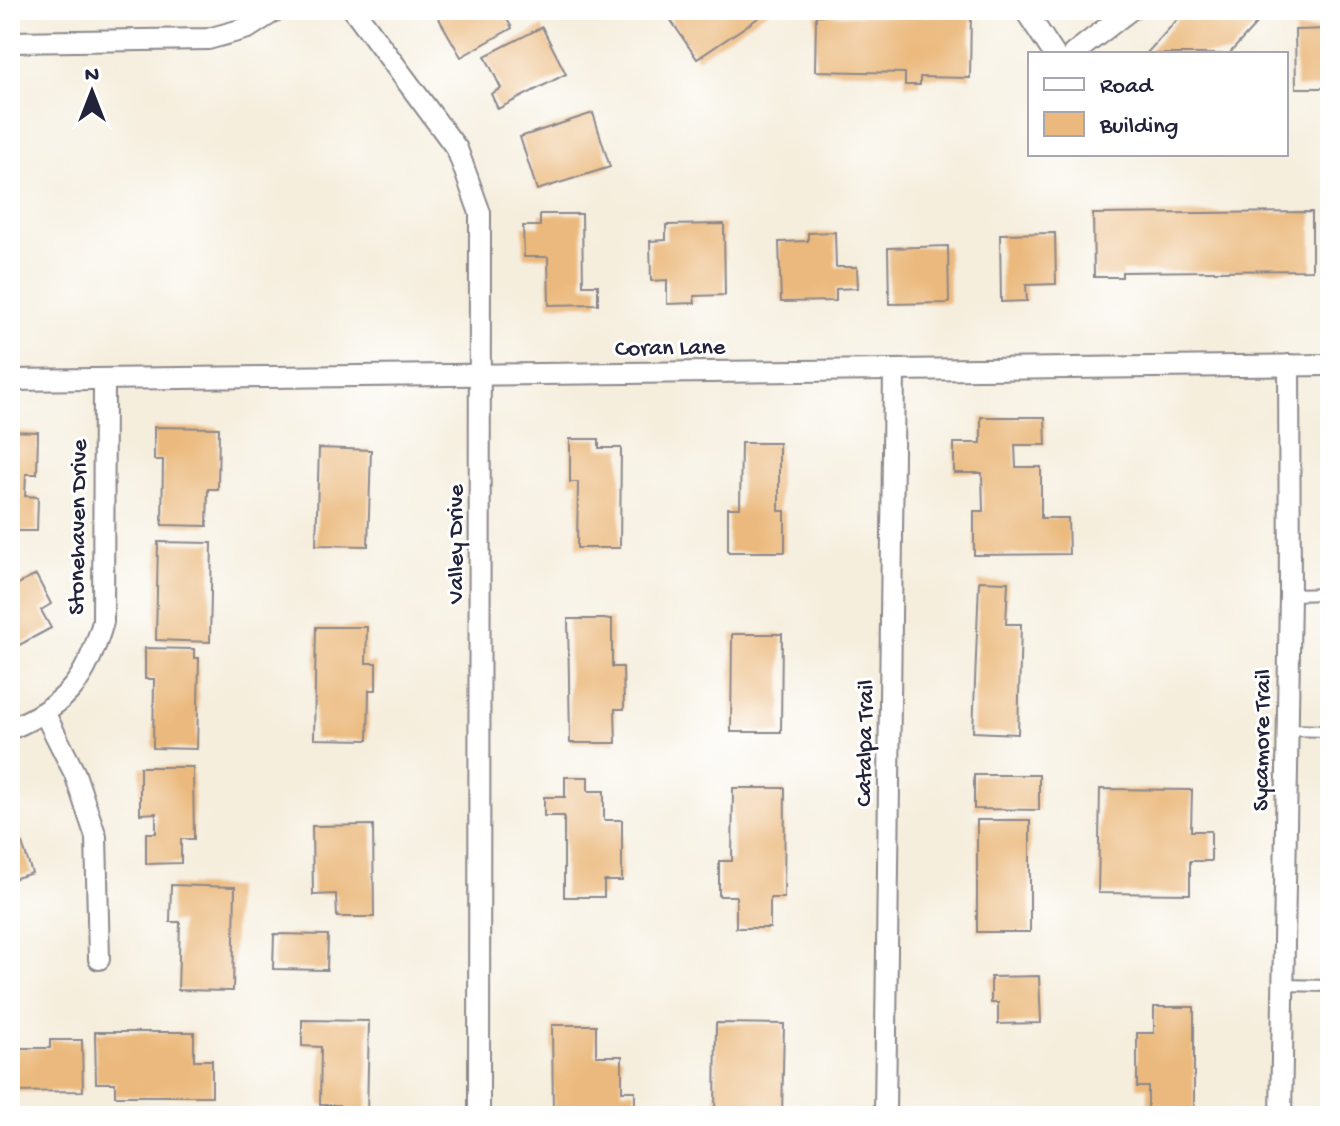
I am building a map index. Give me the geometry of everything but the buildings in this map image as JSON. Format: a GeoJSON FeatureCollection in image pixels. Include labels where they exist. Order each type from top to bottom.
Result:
{"type":"FeatureCollection","features":[{"type":"Feature","properties":{"kind":"street"},"geometry":{"type":"LineString","coordinates":[[10,42],[208,39],[248,28],[276,10]]}},
{"type":"Feature","properties":{"kind":"street","name":"Valley Drive"},"geometry":{"type":"LineString","coordinates":[[354,10],[457,149],[480,213],[479,1116]]}},
{"type":"Feature","properties":{"kind":"street"},"geometry":{"type":"LineString","coordinates":[[1025,10],[1053,52]]}},
{"type":"Feature","properties":{"kind":"street"},"geometry":{"type":"LineString","coordinates":[[1076,52],[1130,10]]}},
{"type":"Feature","properties":{"kind":"street","name":"Sycamore Trail"},"geometry":{"type":"LineString","coordinates":[[1281,1116],[1285,730],[1290,595],[1289,365]]}},
{"type":"Feature","properties":{"kind":"street","name":"Coran Lane"},"geometry":{"type":"LineString","coordinates":[[10,380],[1330,365]]}},
{"type":"Feature","properties":{"kind":"street","name":"Catalpa Trail"},"geometry":{"type":"LineString","coordinates":[[885,1116],[894,370]]}},
{"type":"Feature","properties":{"kind":"street","name":"Stonehaven Drive"},"geometry":{"type":"LineString","coordinates":[[10,729],[45,714],[73,690],[92,661],[103,622],[104,379]]}},
{"type":"Feature","properties":{"kind":"street"},"geometry":{"type":"LineString","coordinates":[[45,714],[75,774],[96,837],[99,959]]}},
{"type":"Feature","properties":{"kind":"lane"},"geometry":{"type":"LineString","coordinates":[[1290,595],[1330,594]]}},
{"type":"Feature","properties":{"kind":"lane"},"geometry":{"type":"LineString","coordinates":[[1285,730],[1330,731]]}},
{"type":"Feature","properties":{"kind":"lane"},"geometry":{"type":"LineString","coordinates":[[1282,985],[1330,986]]}}]}
